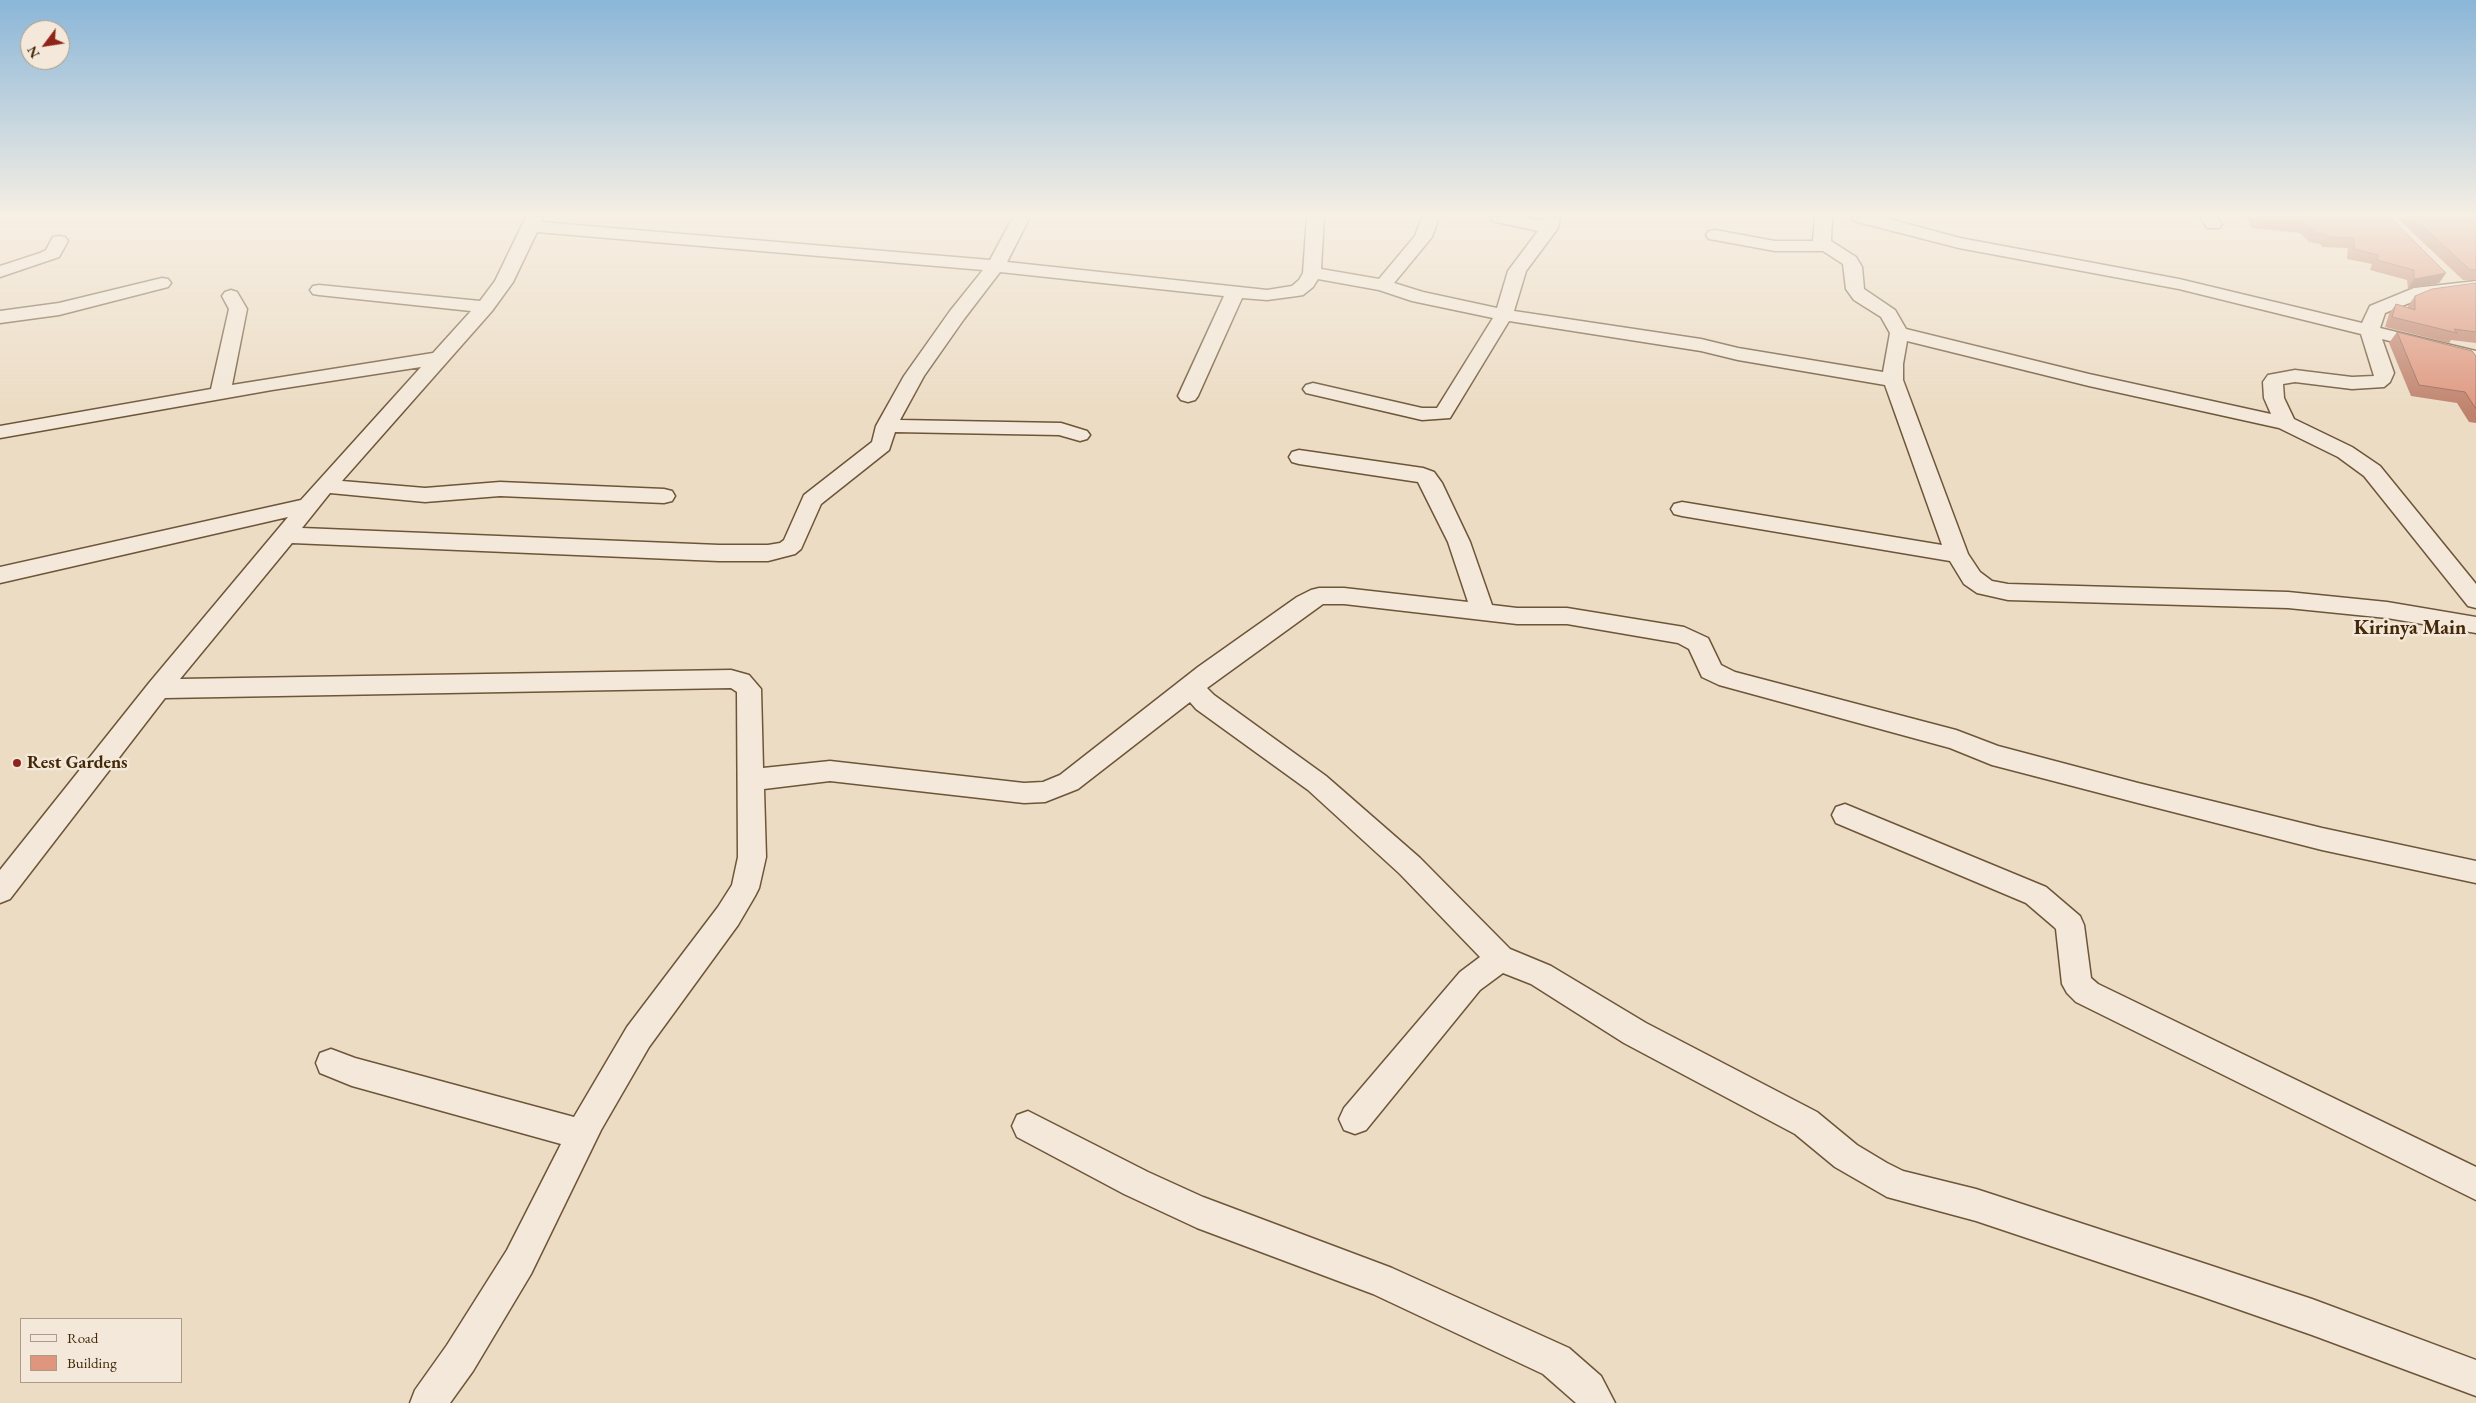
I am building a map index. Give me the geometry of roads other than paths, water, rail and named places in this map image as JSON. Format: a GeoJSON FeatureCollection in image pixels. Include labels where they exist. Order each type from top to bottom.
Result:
{"type":"FeatureCollection","features":[{"type":"Feature","properties":{"kind":"street"},"geometry":{"type":"LineString","coordinates":[[0,890],[158,689],[286,535],[308,505],[441,358],[504,282]]}},
{"type":"Feature","properties":{"kind":"street"},"geometry":{"type":"LineString","coordinates":[[286,535],[719,553],[782,551],[793,544],[812,500],[882,445],[886,426],[914,376],[957,315],[983,282]]}},
{"type":"Feature","properties":{"kind":"street"},"geometry":{"type":"LineString","coordinates":[[1144,282],[1267,295],[1288,293],[1302,288],[1306,282]]}},
{"type":"Feature","properties":{"kind":"street"},"geometry":{"type":"LineString","coordinates":[[1368,282],[1383,285],[1418,297],[1504,315],[1701,345],[1738,354],[1893,380]]}},
{"type":"Feature","properties":{"kind":"street"},"geometry":{"type":"LineString","coordinates":[[1313,389],[1422,414],[1442,414],[1504,315],[1514,282]]}},
{"type":"Feature","properties":{"kind":"street"},"geometry":{"type":"LineString","coordinates":[[1854,282],[1855,289],[1860,296],[1888,314],[1899,333],[1893,364],[1893,380],[1957,555],[1972,578],[1995,590],[2288,600],[2387,610],[2476,625]]}},
{"type":"Feature","properties":{"kind":"street"},"geometry":{"type":"LineString","coordinates":[[2171,282],[2476,357]]}},
{"type":"Feature","properties":{"kind":"street"},"geometry":{"type":"LineString","coordinates":[[2285,423],[2274,398],[2273,382],[2276,379],[2295,376],[2372,384],[2381,380],[2384,373],[2368,331],[2378,310],[2446,282]]}},
{"type":"Feature","properties":{"kind":"street"},"geometry":{"type":"LineString","coordinates":[[2458,282],[2476,286]]}},
{"type":"Feature","properties":{"kind":"street"},"geometry":{"type":"LineString","coordinates":[[0,317],[59,309],[162,283]]}},
{"type":"Feature","properties":{"kind":"street"},"geometry":{"type":"LineString","coordinates":[[319,290],[485,307]]}},
{"type":"Feature","properties":{"kind":"street"},"geometry":{"type":"LineString","coordinates":[[1188,396],[1235,292]]}},
{"type":"Feature","properties":{"kind":"street"},"geometry":{"type":"LineString","coordinates":[[220,393],[224,369],[232,348],[238,309],[231,296]]}},
{"type":"Feature","properties":{"kind":"street"},"geometry":{"type":"LineString","coordinates":[[1899,333],[2089,380],[2285,423],[2345,452],[2372,471],[2476,600]]}},
{"type":"Feature","properties":{"kind":"street"},"geometry":{"type":"LineString","coordinates":[[0,432],[220,393],[441,358]]}},
{"type":"Feature","properties":{"kind":"street"},"geometry":{"type":"LineString","coordinates":[[886,426],[1061,428],[1080,435]]}},
{"type":"Feature","properties":{"kind":"street"},"geometry":{"type":"LineString","coordinates":[[1299,456],[1415,473],[1426,477],[1432,483],[1459,542],[1483,612]]}},
{"type":"Feature","properties":{"kind":"street"},"geometry":{"type":"LineString","coordinates":[[326,486],[425,495],[500,489],[664,496]]}},
{"type":"Feature","properties":{"kind":"street"},"geometry":{"type":"LineString","coordinates":[[0,575],[308,505]]}},
{"type":"Feature","properties":{"kind":"street"},"geometry":{"type":"LineString","coordinates":[[1682,509],[1957,555]]}},
{"type":"Feature","properties":{"kind":"street"},"geometry":{"type":"LineString","coordinates":[[752,780],[830,771],[1024,793],[1045,792],[1069,782],[1192,687],[1207,673],[1305,603],[1319,596],[1344,596],[1517,616],[1567,616],[1684,635],[1699,644],[1711,671],[1728,679],[1956,740],[1992,755],[2147,796],[2322,839],[2476,872]]}},
{"type":"Feature","properties":{"kind":"street"},"geometry":{"type":"LineString","coordinates":[[158,689],[732,679],[740,681],[749,689],[752,857],[745,888],[728,916],[638,1037],[600,1100],[519,1262],[460,1358],[428,1403]]}},
{"type":"Feature","properties":{"kind":"street"},"geometry":{"type":"LineString","coordinates":[[1192,687],[1205,702],[1264,743],[1331,796],[1410,866],[1500,958],[1541,975],[1635,1033],[1806,1123],[1846,1156],[1875,1174],[1899,1186],[1976,1205],[2204,1280],[2312,1317],[2476,1378]]}},
{"type":"Feature","properties":{"kind":"street"},"geometry":{"type":"LineString","coordinates":[[1845,815],[2036,895],[2070,925],[2078,984],[2087,993],[2476,1184]]}},
{"type":"Feature","properties":{"kind":"street"},"geometry":{"type":"LineString","coordinates":[[1355,1119],[1470,981],[1500,958]]}},
{"type":"Feature","properties":{"kind":"street"},"geometry":{"type":"LineString","coordinates":[[331,1063],[352,1072],[582,1135]]}},
{"type":"Feature","properties":{"kind":"street"},"geometry":{"type":"LineString","coordinates":[[1028,1126],[1136,1183],[1197,1211],[1380,1280],[1540,1353],[1556,1362],[1588,1389],[1597,1403]]}},
{"type":"Feature","properties":{"kind":"place","name":"Rest Gardens"},"geometry":{"type":"Point","coordinates":[17,763]}},
{"type":"Feature","properties":{"kind":"district","name":"Kirinya Main"},"geometry":{"type":"Point","coordinates":[2410,629]}}]}
